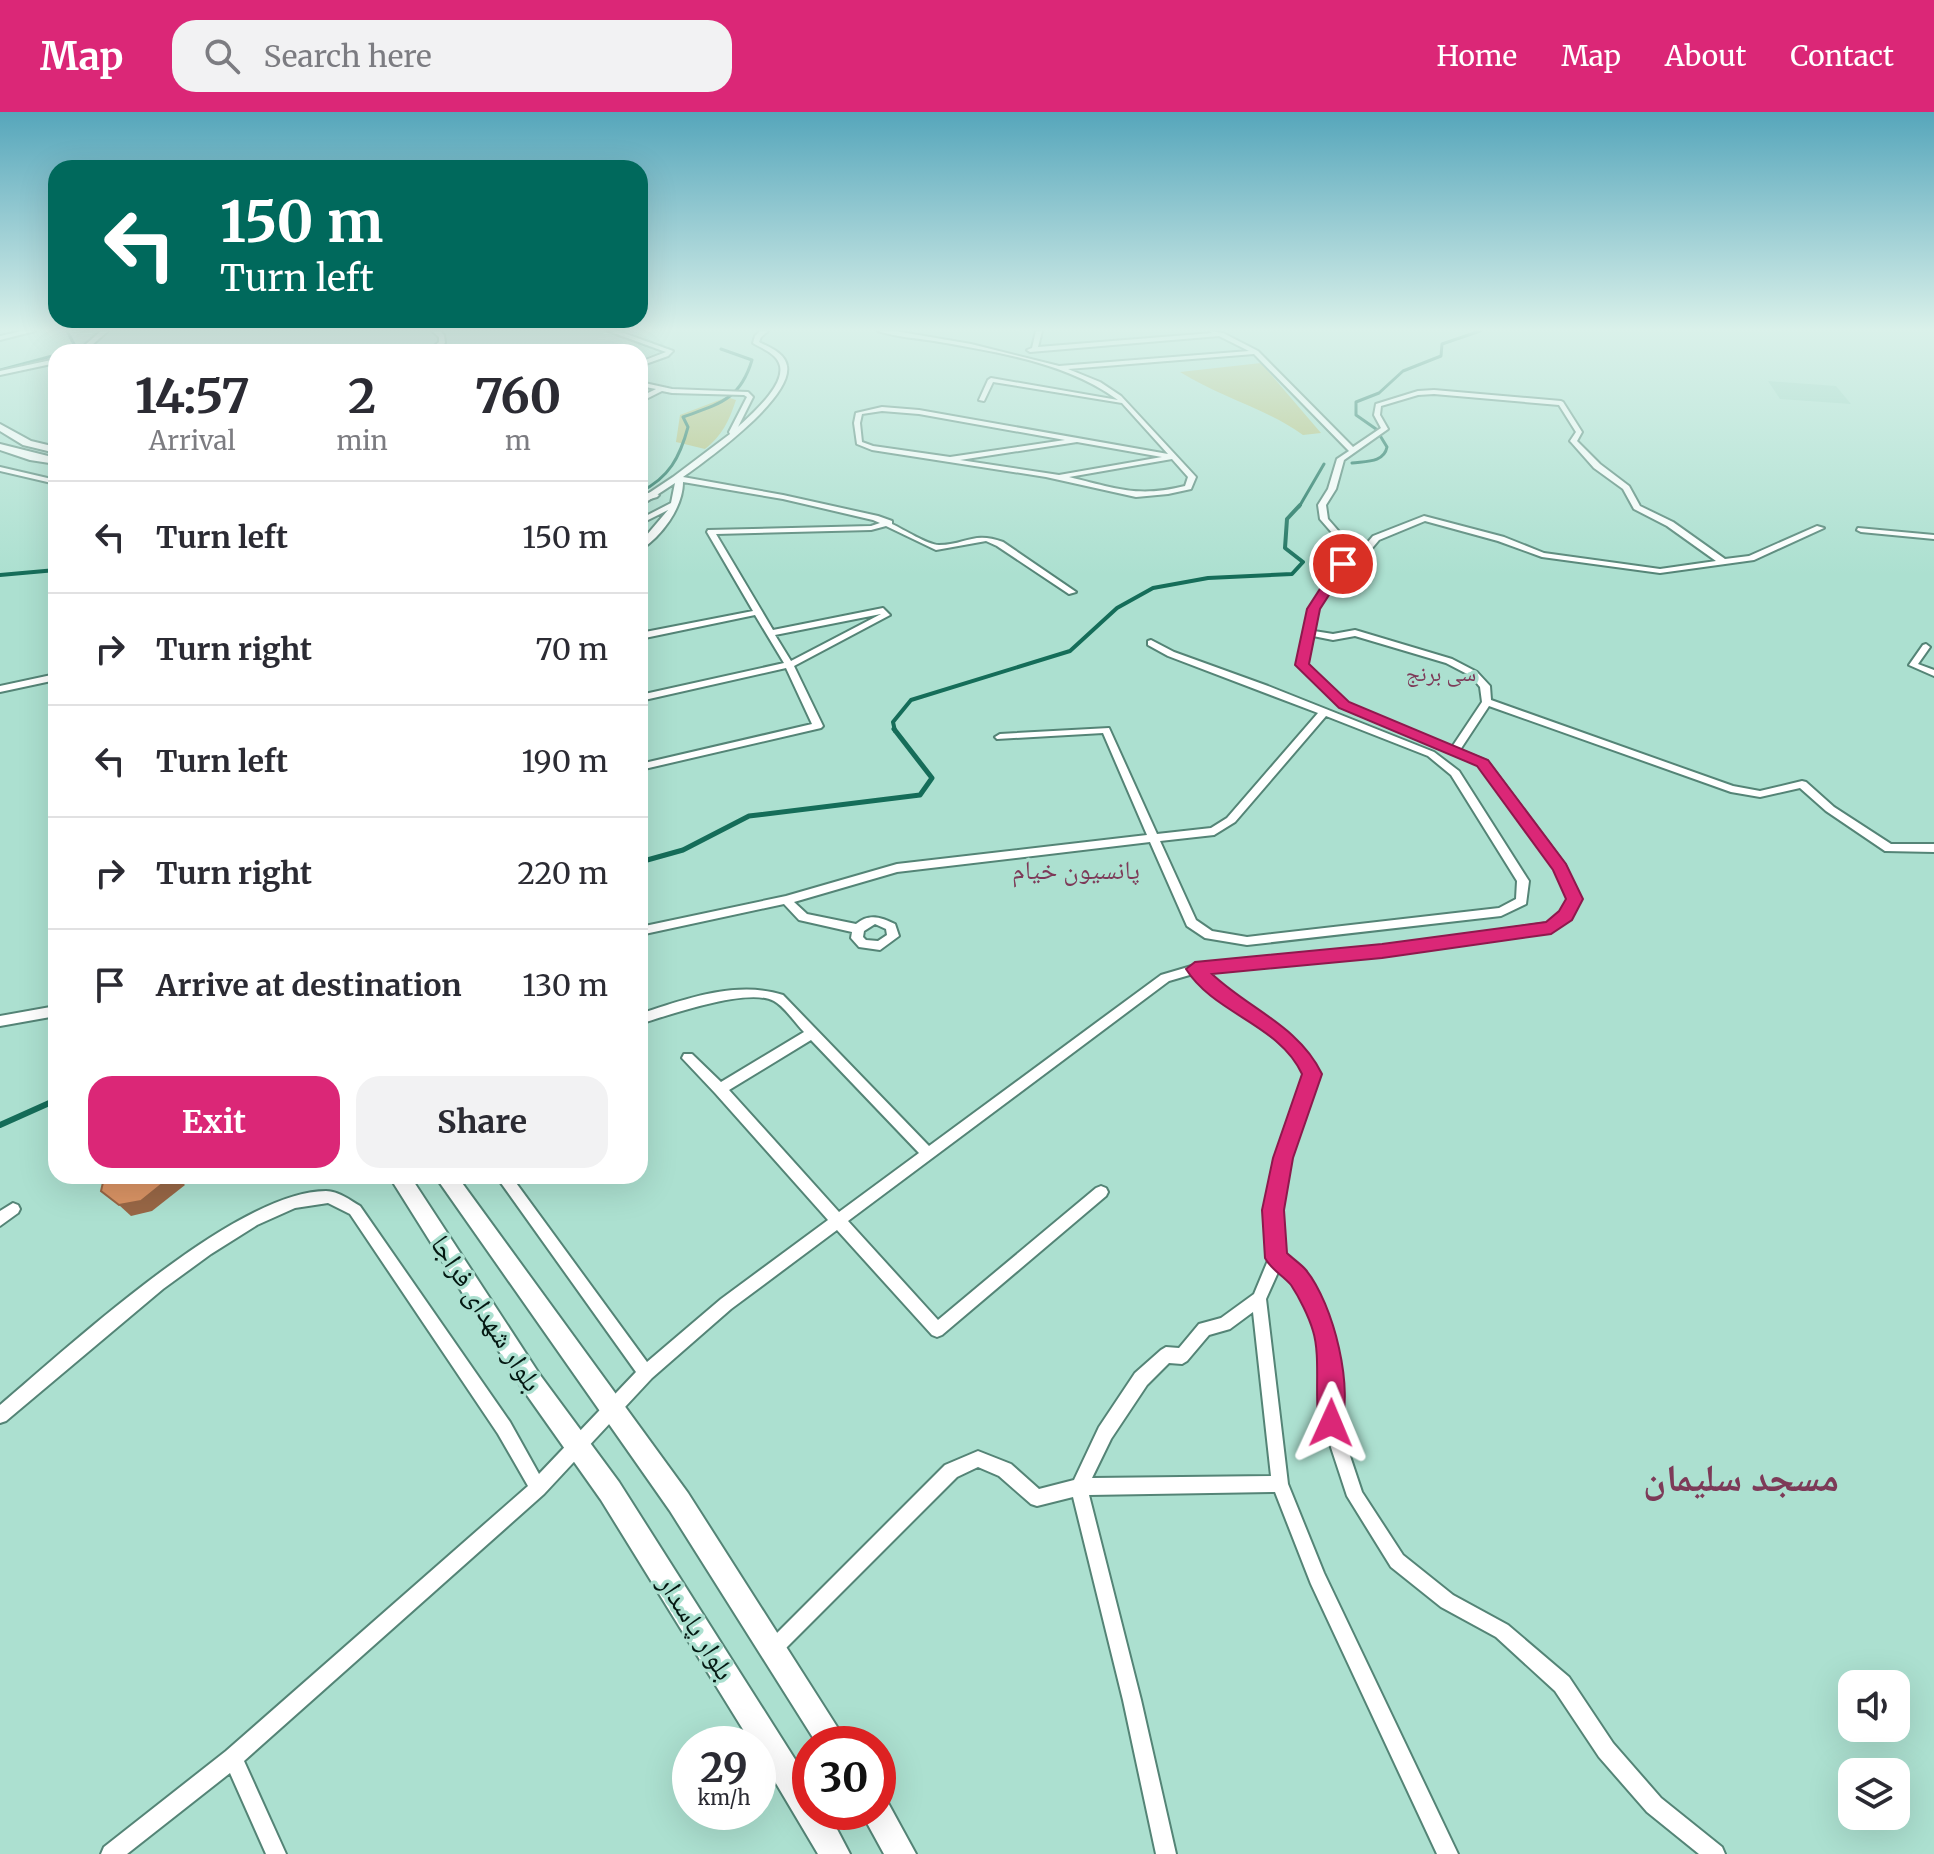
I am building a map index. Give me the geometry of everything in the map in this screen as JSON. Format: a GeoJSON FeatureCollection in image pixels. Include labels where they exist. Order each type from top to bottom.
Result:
{"type":"FeatureCollection","features":[{"type":"Feature","properties":{"kind":"main road"},"geometry":{"type":"LineString","coordinates":[[0,427],[27,443],[48,448]]}},
{"type":"Feature","properties":{"kind":"main road"},"geometry":{"type":"LineString","coordinates":[[0,447],[48,460]]}},
{"type":"Feature","properties":{"kind":"main road"},"geometry":{"type":"LineString","coordinates":[[648,497],[653,495]]}},
{"type":"Feature","properties":{"kind":"main road","name":"بلوار شهدای فراجا"},"geometry":{"type":"LineString","coordinates":[[404,1184],[498,1333],[578,1448]]}},
{"type":"Feature","properties":{"kind":"main road","name":"بلوار شهدای فراجا"},"geometry":{"type":"LineString","coordinates":[[451,1184],[612,1408]]}},
{"type":"Feature","properties":{"kind":"main road","name":"بلوار پاسدار"},"geometry":{"type":"LineString","coordinates":[[612,1408],[679,1502],[822,1726]]}},
{"type":"Feature","properties":{"kind":"main road","name":"بلوار پاسدار"},"geometry":{"type":"LineString","coordinates":[[578,1448],[636,1531],[792,1782]]}},
{"type":"Feature","properties":{"kind":"main road","name":"بلوار پاسدار"},"geometry":{"type":"LineString","coordinates":[[821,1830],[835,1854]]}},
{"type":"Feature","properties":{"kind":"main road"},"geometry":{"type":"LineString","coordinates":[[887,1830],[901,1854]]}},
{"type":"Feature","properties":{"kind":"street"},"geometry":{"type":"LineString","coordinates":[[731,435],[742,412]]}},
{"type":"Feature","properties":{"kind":"street"},"geometry":{"type":"LineString","coordinates":[[653,495],[679,479],[758,412]]}},
{"type":"Feature","properties":{"kind":"street"},"geometry":{"type":"LineString","coordinates":[[863,412],[859,413],[857,423],[859,443],[872,448],[1058,477],[1121,495],[1172,492],[1188,487],[1192,477],[1133,412]]}},
{"type":"Feature","properties":{"kind":"street"},"geometry":{"type":"LineString","coordinates":[[921,412],[1174,457]]}},
{"type":"Feature","properties":{"kind":"street"},"geometry":{"type":"LineString","coordinates":[[1315,412],[1353,451]]}},
{"type":"Feature","properties":{"kind":"street"},"geometry":{"type":"LineString","coordinates":[[111,1854],[233,1758],[538,1488],[646,1373],[726,1304],[1165,978],[1195,969],[1382,951],[1551,927],[1566,915],[1574,899],[1561,868],[1483,763],[1344,705],[1302,665],[1314,609],[1351,550],[1324,519],[1322,505],[1332,489],[1341,459],[1385,429],[1377,412]]}},
{"type":"Feature","properties":{"kind":"street"},"geometry":{"type":"LineString","coordinates":[[1567,412],[1579,432],[1573,441],[1597,466],[1626,488],[1637,507],[1670,524],[1723,562]]}},
{"type":"Feature","properties":{"kind":"street"},"geometry":{"type":"LineString","coordinates":[[950,459],[1077,440]]}},
{"type":"Feature","properties":{"kind":"street"},"geometry":{"type":"LineString","coordinates":[[1058,477],[1174,457]]}},
{"type":"Feature","properties":{"kind":"street"},"geometry":{"type":"LineString","coordinates":[[0,469],[48,480]]}},
{"type":"Feature","properties":{"kind":"street"},"geometry":{"type":"LineString","coordinates":[[648,538],[675,503],[680,492],[679,479]]}},
{"type":"Feature","properties":{"kind":"street"},"geometry":{"type":"LineString","coordinates":[[679,479],[783,497],[889,523],[936,548],[987,539],[1000,544],[1072,592]]}},
{"type":"Feature","properties":{"kind":"street"},"geometry":{"type":"LineString","coordinates":[[648,518],[675,503]]}},
{"type":"Feature","properties":{"kind":"street"},"geometry":{"type":"LineString","coordinates":[[1336,574],[1349,570],[1376,538],[1424,518],[1501,539],[1542,555],[1660,571],[1751,558],[1820,528]]}},
{"type":"Feature","properties":{"kind":"street"},"geometry":{"type":"LineString","coordinates":[[648,765],[818,726],[789,665],[711,532],[871,528],[889,523]]}},
{"type":"Feature","properties":{"kind":"street"},"geometry":{"type":"LineString","coordinates":[[1861,530],[1934,537]]}},
{"type":"Feature","properties":{"kind":"street"},"geometry":{"type":"LineString","coordinates":[[648,696],[789,665],[886,615],[883,611],[770,633]]}},
{"type":"Feature","properties":{"kind":"street"},"geometry":{"type":"LineString","coordinates":[[648,634],[758,612]]}},
{"type":"Feature","properties":{"kind":"street"},"geometry":{"type":"LineString","coordinates":[[1308,633],[1333,637],[1355,633],[1449,661],[1474,674],[1485,686],[1487,702],[1455,750]]}},
{"type":"Feature","properties":{"kind":"street"},"geometry":{"type":"LineString","coordinates":[[1000,737],[1106,730],[1191,923],[1209,935],[1247,941],[1501,912],[1522,901],[1523,881],[1455,773],[1431,754],[1171,654],[1151,643]]}},
{"type":"Feature","properties":{"kind":"street"},"geometry":{"type":"LineString","coordinates":[[1926,647],[1913,665],[1934,673]]}},
{"type":"Feature","properties":{"kind":"street"},"geometry":{"type":"LineString","coordinates":[[0,689],[48,679]]}},
{"type":"Feature","properties":{"kind":"street"},"geometry":{"type":"LineString","coordinates":[[1487,702],[1731,789],[1760,794],[1802,784],[1830,809],[1889,848],[1934,848]]}},
{"type":"Feature","properties":{"kind":"street"},"geometry":{"type":"LineString","coordinates":[[648,929],[786,900],[897,868],[1214,831],[1231,820],[1324,712]]}},
{"type":"Feature","properties":{"kind":"street"},"geometry":{"type":"LineString","coordinates":[[786,900],[803,917],[858,929]]}},
{"type":"Feature","properties":{"kind":"street"},"geometry":{"type":"LineString","coordinates":[[1195,969],[1221,994],[1280,1033],[1305,1058],[1312,1074],[1280,1171],[1273,1210],[1276,1258],[1259,1299],[1280,1484],[1317,1578],[1448,1854]]}},
{"type":"Feature","properties":{"kind":"street"},"geometry":{"type":"LineString","coordinates":[[648,1017],[710,1000],[752,992],[769,993],[779,998],[929,1155]]}},
{"type":"Feature","properties":{"kind":"street"},"geometry":{"type":"LineString","coordinates":[[0,1021],[48,1012]]}},
{"type":"Feature","properties":{"kind":"street"},"geometry":{"type":"LineString","coordinates":[[720,1089],[811,1034]]}},
{"type":"Feature","properties":{"kind":"street"},"geometry":{"type":"LineString","coordinates":[[688,1058],[720,1089],[937,1330],[1101,1192]]}},
{"type":"Feature","properties":{"kind":"street"},"geometry":{"type":"LineString","coordinates":[[509,1184],[646,1373]]}},
{"type":"Feature","properties":{"kind":"street"},"geometry":{"type":"LineString","coordinates":[[0,1415],[160,1281],[232,1231],[290,1204],[329,1197],[355,1210],[504,1428],[538,1488]]}},
{"type":"Feature","properties":{"kind":"street"},"geometry":{"type":"LineString","coordinates":[[0,1220],[13,1209]]}},
{"type":"Feature","properties":{"kind":"street"},"geometry":{"type":"LineString","coordinates":[[1276,1258],[1299,1278],[1325,1330],[1332,1385],[1331,1423],[1355,1496],[1397,1561],[1447,1601],[1502,1631],[1562,1684],[1606,1750],[1654,1805],[1715,1854]]}},
{"type":"Feature","properties":{"kind":"street"},"geometry":{"type":"LineString","coordinates":[[1166,1854],[1132,1700],[1079,1487],[1105,1433],[1141,1379],[1166,1355],[1182,1356],[1204,1329],[1225,1324],[1259,1299]]}},
{"type":"Feature","properties":{"kind":"street"},"geometry":{"type":"LineString","coordinates":[[773,1649],[951,1471],[978,1459],[1005,1470],[1037,1498],[1079,1487],[1280,1484]]}},
{"type":"Feature","properties":{"kind":"street"},"geometry":{"type":"LineString","coordinates":[[233,1758],[276,1854]]}},
{"type":"Feature","properties":{"kind":"shaded area"},"geometry":{"type":"Polygon","coordinates":[[[732,412],[716,439],[705,449],[676,442],[680,415],[732,412]]]}},
{"type":"Feature","properties":{"kind":"shaded area"},"geometry":{"type":"Polygon","coordinates":[[[1263,412],[1303,412],[1321,433],[1303,435],[1263,412]]]}},
{"type":"Feature","properties":{"kind":"building"},"geometry":{"type":"Polygon","coordinates":[[[103,1184],[162,1184],[141,1201],[119,1205],[101,1191],[103,1184]]]}},
{"type":"Feature","properties":{"kind":"waterway"},"geometry":{"type":"LineString","coordinates":[[648,487],[672,466],[688,427],[683,417],[695,412]]}},
{"type":"Feature","properties":{"kind":"waterway"},"geometry":{"type":"LineString","coordinates":[[1352,463],[1378,459],[1387,447],[1376,429],[1356,412]]}},
{"type":"Feature","properties":{"kind":"waterway"},"geometry":{"type":"LineString","coordinates":[[1299,507],[1324,464]]}},
{"type":"Feature","properties":{"kind":"waterway"},"geometry":{"type":"LineString","coordinates":[[895,730],[893,722],[911,700],[1070,651],[1117,608],[1153,588],[1208,578],[1292,574],[1303,562],[1285,548],[1287,519],[1300,505]]}},
{"type":"Feature","properties":{"kind":"waterway"},"geometry":{"type":"LineString","coordinates":[[0,575],[48,571]]}},
{"type":"Feature","properties":{"kind":"waterway"},"geometry":{"type":"LineString","coordinates":[[648,860],[683,850],[749,816],[920,795],[932,778],[895,730]]}},
{"type":"Feature","properties":{"kind":"waterway"},"geometry":{"type":"LineString","coordinates":[[0,1125],[48,1104]]}},
{"type":"Feature","properties":{"kind":"district","name":"سی برنج"},"geometry":{"type":"Point","coordinates":[1441,673]}},
{"type":"Feature","properties":{"kind":"district","name":"پانسیون خیام"},"geometry":{"type":"Point","coordinates":[1076,870]}},
{"type":"Feature","properties":{"kind":"district","name":"مسجد سلیمان"},"geometry":{"type":"Point","coordinates":[1741,1478]}},
{"type":"Feature","properties":{"kind":"route"},"geometry":{"type":"LineString","coordinates":[[1331,1423],[1332,1385],[1325,1330],[1299,1278],[1276,1258],[1273,1210],[1283,1158],[1312,1074],[1305,1058],[1280,1033],[1221,994],[1195,969],[1382,951],[1551,927],[1566,915],[1574,899],[1561,868],[1483,763],[1344,705],[1316,682],[1302,665],[1314,609],[1343,564]]}}]}
